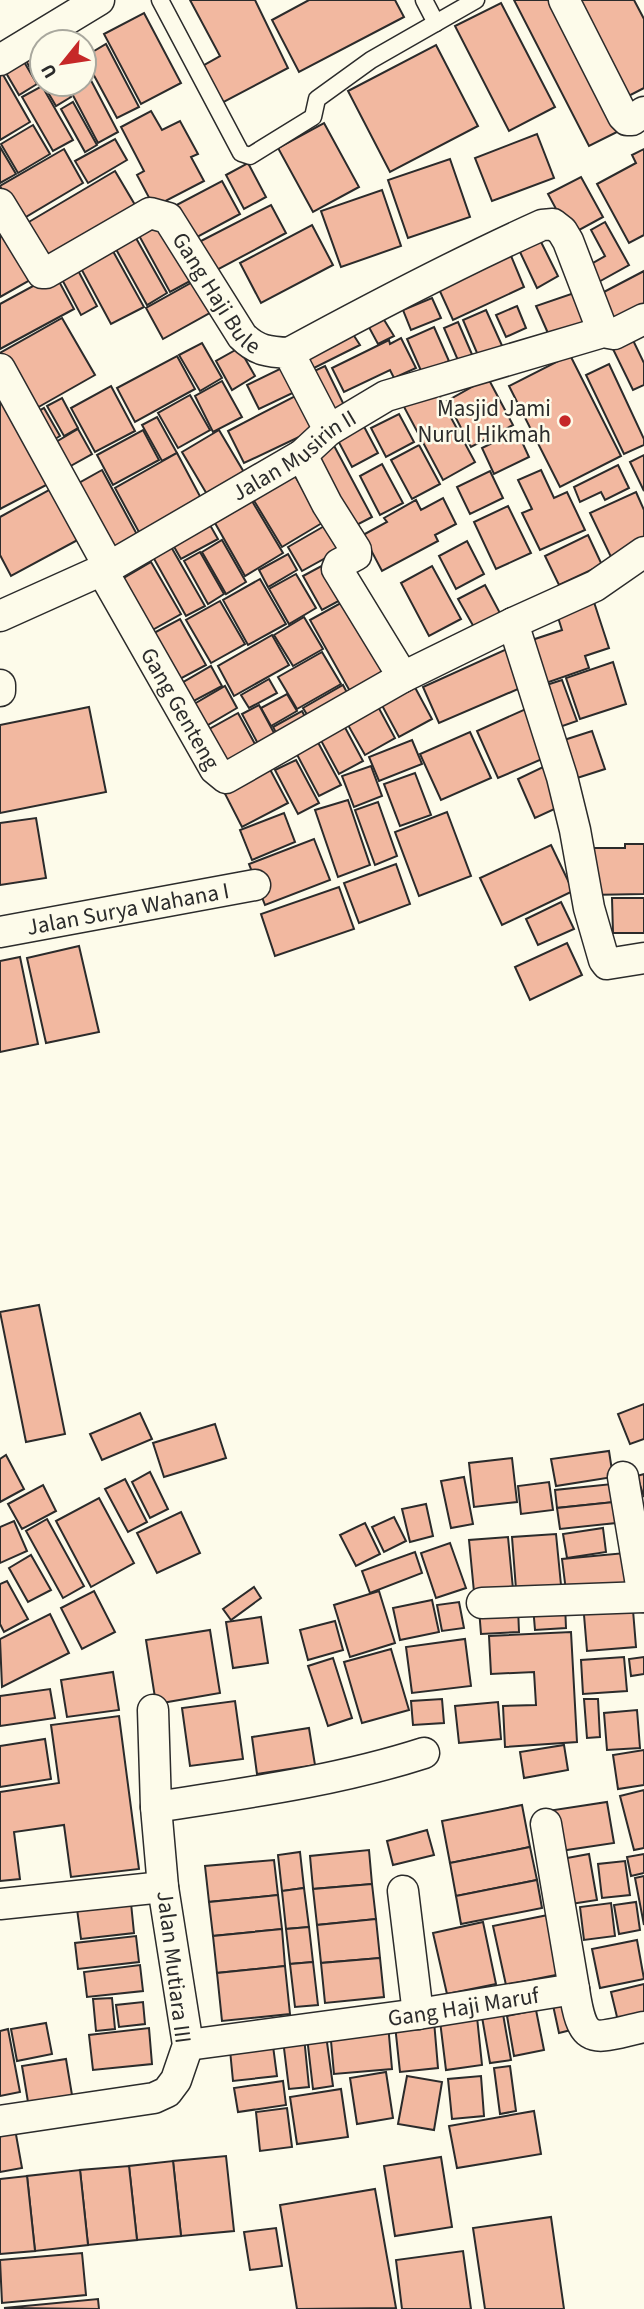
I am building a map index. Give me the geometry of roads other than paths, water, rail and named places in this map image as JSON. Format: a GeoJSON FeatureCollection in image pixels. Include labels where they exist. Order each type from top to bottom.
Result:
{"type":"FeatureCollection","features":[{"type":"Feature","properties":{"kind":"street"},"geometry":{"type":"LineString","coordinates":[[0,60],[99,0]]}},
{"type":"Feature","properties":{"kind":"street"},"geometry":{"type":"LineString","coordinates":[[564,0],[623,116],[632,120],[644,112]]}},
{"type":"Feature","properties":{"kind":"street","name":"Gang Haji Bule"},"geometry":{"type":"LineString","coordinates":[[0,204],[42,273],[150,213],[168,219],[242,336],[251,345],[265,352],[289,353],[329,430]]}},
{"type":"Feature","properties":{"kind":"street"},"geometry":{"type":"LineString","coordinates":[[289,353],[388,298],[482,252],[542,225],[553,224],[562,231],[568,241],[603,332]]}},
{"type":"Feature","properties":{"kind":"street","name":"Jalan Musirin II"},"geometry":{"type":"LineString","coordinates":[[0,616],[108,567],[302,455],[329,430],[386,396],[603,332],[614,334],[644,319]]}},
{"type":"Feature","properties":{"kind":"street"},"geometry":{"type":"LineString","coordinates":[[0,369],[108,567]]}},
{"type":"Feature","properties":{"kind":"street"},"geometry":{"type":"LineString","coordinates":[[302,455],[327,504],[356,550],[356,555],[339,564],[337,569],[403,677]]}},
{"type":"Feature","properties":{"kind":"street","name":"Gang Genteng"},"geometry":{"type":"LineString","coordinates":[[108,567],[107,579],[135,630],[215,769],[226,778],[403,677],[595,586],[644,552]]}},
{"type":"Feature","properties":{"kind":"street"},"geometry":{"type":"LineString","coordinates":[[513,623],[562,777],[589,908],[604,960],[607,964],[644,958]]}},
{"type":"Feature","properties":{"kind":"street"},"geometry":{"type":"LineString","coordinates":[[0,685],[0,691]]}},
{"type":"Feature","properties":{"kind":"street","name":"Jalan Surya Wahana I"},"geometry":{"type":"LineString","coordinates":[[0,932],[255,885]]}},
{"type":"Feature","properties":{"kind":"street"},"geometry":{"type":"LineString","coordinates":[[482,1604],[644,1597],[622,1477]]}},
{"type":"Feature","properties":{"kind":"street","name":"Jalan Mutiara III"},"geometry":{"type":"LineString","coordinates":[[0,2121],[154,2098],[166,2091],[176,2080],[188,2045],[163,1887],[156,1807],[153,1710]]}},
{"type":"Feature","properties":{"kind":"street"},"geometry":{"type":"LineString","coordinates":[[156,1807],[337,1777],[376,1769],[424,1754]]}},
{"type":"Feature","properties":{"kind":"street"},"geometry":{"type":"LineString","coordinates":[[546,1824],[579,2020],[585,2031],[599,2037],[644,2027]]}},
{"type":"Feature","properties":{"kind":"street"},"geometry":{"type":"LineString","coordinates":[[0,1904],[163,1887]]}},
{"type":"Feature","properties":{"kind":"street"},"geometry":{"type":"LineString","coordinates":[[403,1891],[418,2014]]}},
{"type":"Feature","properties":{"kind":"street","name":"Gang Haji Maruf"},"geometry":{"type":"LineString","coordinates":[[188,2045],[418,2014],[574,1989]]}},
{"type":"Feature","properties":{"kind":"lane"},"geometry":{"type":"LineString","coordinates":[[160,0],[241,153],[250,156],[313,117],[317,99],[371,60],[475,0]]}},
{"type":"Feature","properties":{"kind":"lane"},"geometry":{"type":"LineString","coordinates":[[424,0],[436,23]]}},
{"type":"Feature","properties":{"kind":"place","name":"Masjid Jami Nurul Hikmah"},"geometry":{"type":"Point","coordinates":[565,421]}}]}
